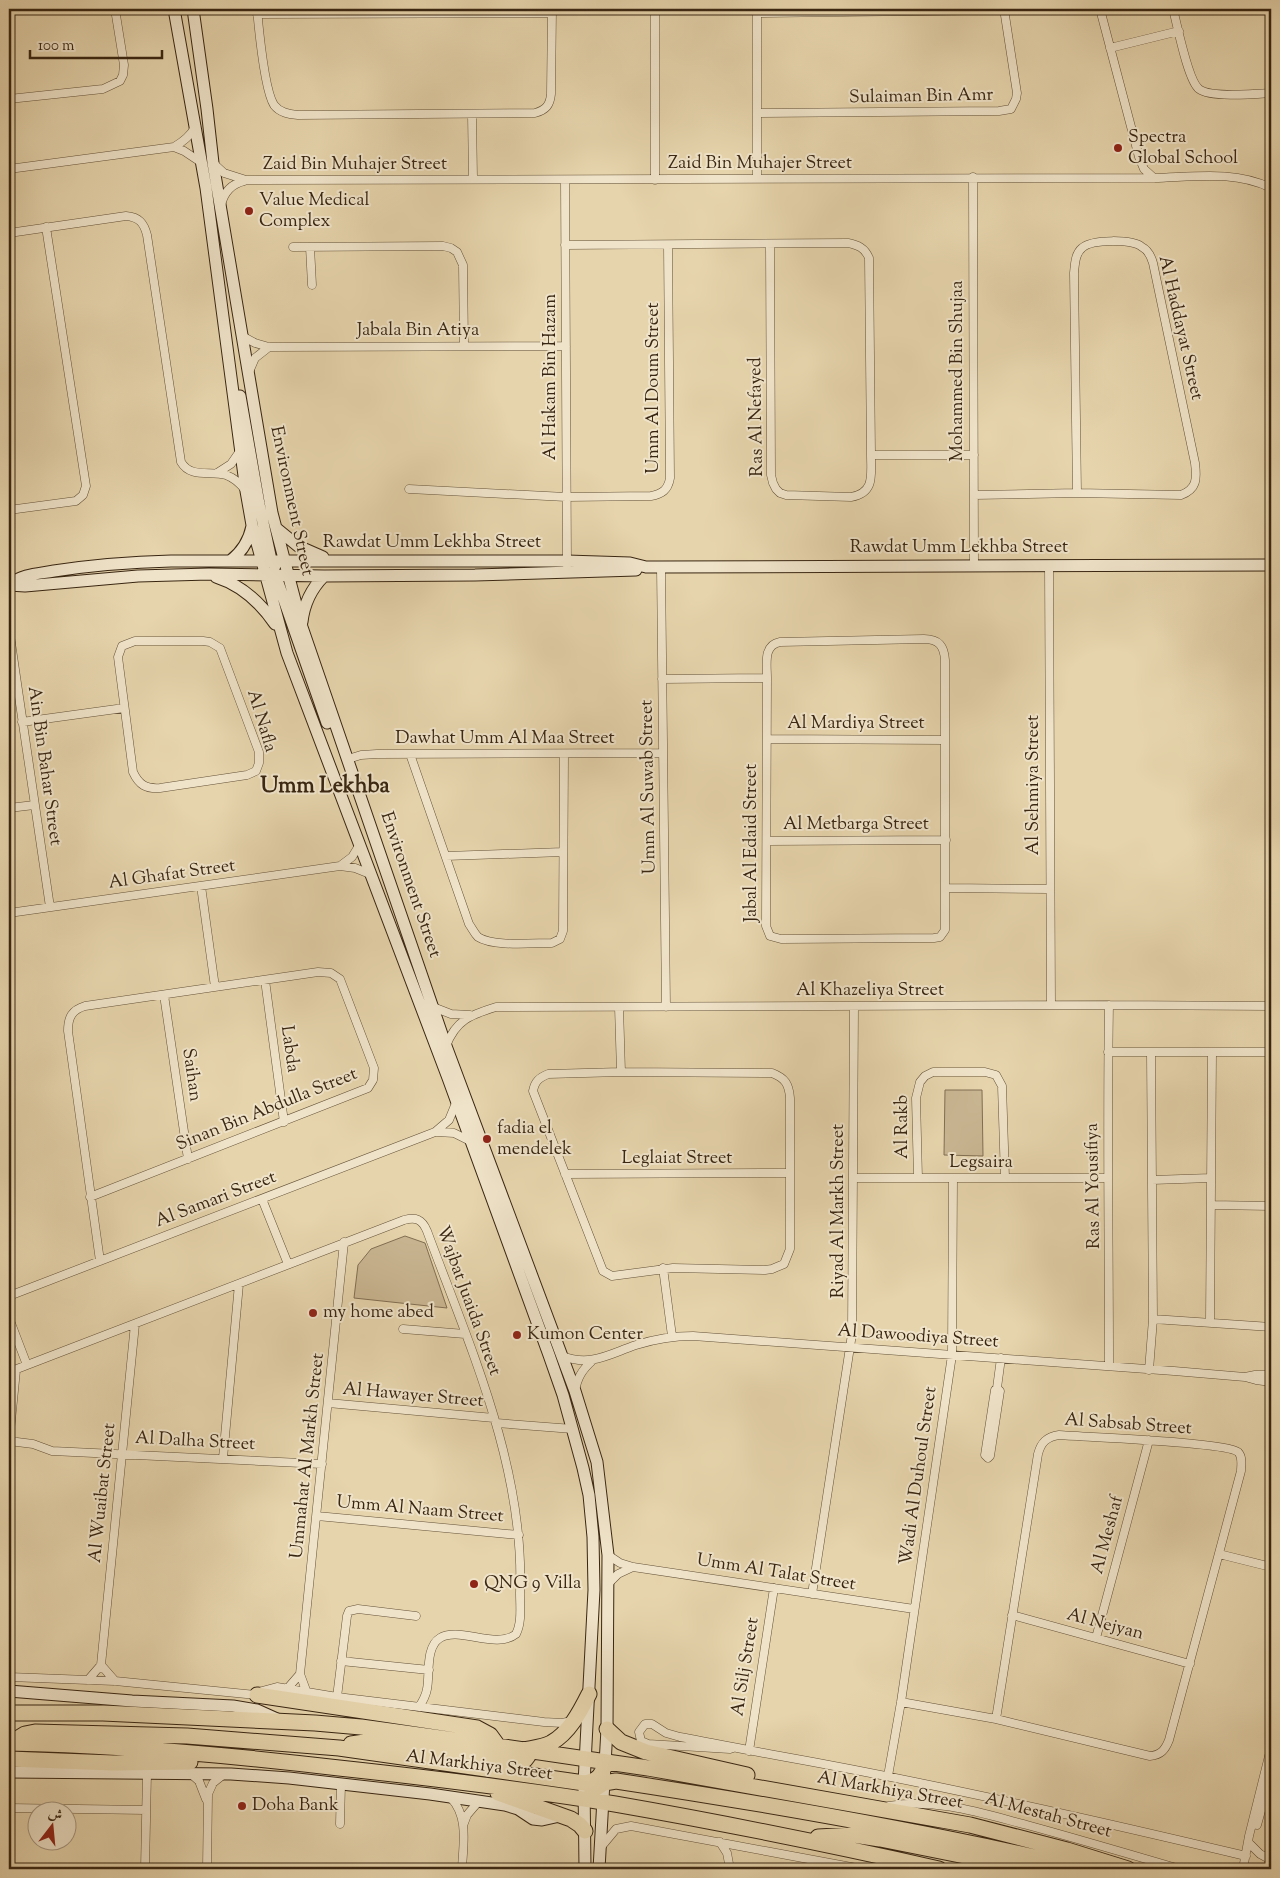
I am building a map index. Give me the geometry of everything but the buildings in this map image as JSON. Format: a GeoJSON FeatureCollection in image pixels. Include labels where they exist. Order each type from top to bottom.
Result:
{"type":"FeatureCollection","features":[{"type":"Feature","properties":{"kind":"highway"},"geometry":{"type":"LineString","coordinates":[[339,1748],[353,1743],[365,1742],[523,1760],[527,1759],[528,1756],[524,1750],[552,1742],[574,1720],[589,1694]]}},
{"type":"Feature","properties":{"kind":"highway"},"geometry":{"type":"LineString","coordinates":[[257,1695],[477,1728],[490,1735],[498,1746]]}},
{"type":"Feature","properties":{"kind":"highway","name":"Al Markhiya Street"},"geometry":{"type":"LineString","coordinates":[[9,1714],[103,1714],[283,1721],[361,1727],[498,1746],[648,1768],[970,1825],[1067,1850],[1123,1869]]}},
{"type":"Feature","properties":{"kind":"highway"},"geometry":{"type":"LineString","coordinates":[[607,1729],[616,1739],[634,1748],[757,1777],[765,1788]]}},
{"type":"Feature","properties":{"kind":"highway"},"geometry":{"type":"LineString","coordinates":[[10,1743],[26,1734],[35,1732],[187,1736],[339,1748],[584,1782],[598,1778],[606,1762]]}},
{"type":"Feature","properties":{"kind":"highway","name":"Al Markhiya Street"},"geometry":{"type":"LineString","coordinates":[[10,1743],[100,1746],[284,1762],[477,1783],[602,1802],[799,1838],[939,1869]]}},
{"type":"Feature","properties":{"kind":"highway"},"geometry":{"type":"LineString","coordinates":[[9,1759],[104,1763],[189,1762],[264,1766],[284,1762]]}},
{"type":"Feature","properties":{"kind":"highway"},"geometry":{"type":"LineString","coordinates":[[584,1800],[591,1792],[604,1783],[611,1781],[626,1782],[830,1815],[953,1838],[1087,1869]]}},
{"type":"Feature","properties":{"kind":"highway"},"geometry":{"type":"LineString","coordinates":[[477,1783],[494,1792],[575,1822],[585,1831]]}},
{"type":"Feature","properties":{"kind":"highway"},"geometry":{"type":"LineString","coordinates":[[799,1838],[863,1837],[1030,1869]]}},
{"type":"Feature","properties":{"kind":"street"},"geometry":{"type":"LineString","coordinates":[[9,98],[103,89],[120,81],[124,65],[115,9]]}},
{"type":"Feature","properties":{"kind":"street","name":"Environment Street"},"geometry":{"type":"LineString","coordinates":[[174,9],[196,126],[220,206],[248,374],[276,528],[284,560],[282,576],[302,627],[446,1046],[575,1391],[597,1462],[608,1555],[607,1729],[599,1869]]}},
{"type":"Feature","properties":{"kind":"street","name":"Environment Street"},"geometry":{"type":"LineString","coordinates":[[193,9],[207,109],[208,163],[240,451],[252,525],[266,560],[265,576],[280,634],[360,844],[563,1395],[589,1495],[594,1563],[584,1782],[585,1869]]}},
{"type":"Feature","properties":{"kind":"street"},"geometry":{"type":"LineString","coordinates":[[654,9],[655,180]]}},
{"type":"Feature","properties":{"kind":"street"},"geometry":{"type":"LineString","coordinates":[[1100,9],[1139,157],[1144,168],[1154,178]]}},
{"type":"Feature","properties":{"kind":"street"},"geometry":{"type":"LineString","coordinates":[[1173,9],[1195,86],[1201,91],[1218,94],[1271,93]]}},
{"type":"Feature","properties":{"kind":"street"},"geometry":{"type":"LineString","coordinates":[[758,179],[757,11],[1004,10]]}},
{"type":"Feature","properties":{"kind":"street","name":"Sulaiman Bin Amr"},"geometry":{"type":"LineString","coordinates":[[758,113],[1000,111],[1010,109],[1016,99],[1016,93],[1004,10]]}},
{"type":"Feature","properties":{"kind":"street"},"geometry":{"type":"LineString","coordinates":[[257,11],[452,11],[552,11],[552,94],[547,108],[536,114],[298,115],[286,114],[274,104],[268,87],[257,11]]}},
{"type":"Feature","properties":{"kind":"street"},"geometry":{"type":"LineString","coordinates":[[1110,48],[1179,31]]}},
{"type":"Feature","properties":{"kind":"street"},"geometry":{"type":"LineString","coordinates":[[472,114],[473,179]]}},
{"type":"Feature","properties":{"kind":"street"},"geometry":{"type":"LineString","coordinates":[[9,169],[174,146],[187,138],[196,126]]}},
{"type":"Feature","properties":{"kind":"street","name":"Zaid Bin Muhajer Street"},"geometry":{"type":"LineString","coordinates":[[174,146],[224,173],[246,180],[1154,178],[1229,176],[1256,181],[1271,188]]}},
{"type":"Feature","properties":{"kind":"street","name":"Mohammed Bin Shujaa"},"geometry":{"type":"LineString","coordinates":[[972,177],[974,565]]}},
{"type":"Feature","properties":{"kind":"street","name":"Zaid Bin Muhajer Street"},"geometry":{"type":"LineString","coordinates":[[220,206],[225,194],[234,184],[246,180]]}},
{"type":"Feature","properties":{"kind":"street","name":"Al Hakam Bin Hazam"},"geometry":{"type":"LineString","coordinates":[[565,180],[567,573]]}},
{"type":"Feature","properties":{"kind":"street"},"geometry":{"type":"LineString","coordinates":[[9,232],[126,216],[133,216],[140,220],[145,227],[181,462],[192,472],[217,473],[234,479],[246,491]]}},
{"type":"Feature","properties":{"kind":"street"},"geometry":{"type":"LineString","coordinates":[[9,510],[76,501],[83,495],[86,486],[46,227]]}},
{"type":"Feature","properties":{"kind":"street","name":"Al Haddayat Street"},"geometry":{"type":"LineString","coordinates":[[974,495],[1077,493],[1181,495],[1192,489],[1197,479],[1153,263],[1146,250],[1138,244],[1092,242],[1080,249],[1076,258],[1074,273],[1077,493]]}},
{"type":"Feature","properties":{"kind":"street","name":"Ras Al Nefayed"},"geometry":{"type":"LineString","coordinates":[[565,245],[668,245],[770,244],[848,244],[860,246],[869,258],[871,456],[870,484],[859,495],[851,497],[786,495],[780,493],[773,483],[770,244]]}},
{"type":"Feature","properties":{"kind":"street","name":"Umm Al Doum Street"},"geometry":{"type":"LineString","coordinates":[[566,497],[651,496],[663,492],[669,484],[668,245]]}},
{"type":"Feature","properties":{"kind":"street"},"geometry":{"type":"LineString","coordinates":[[293,247],[443,246],[451,248],[457,252],[462,264],[464,346]]}},
{"type":"Feature","properties":{"kind":"street"},"geometry":{"type":"LineString","coordinates":[[310,247],[312,285]]}},
{"type":"Feature","properties":{"kind":"street","name":"Jabala Bin Atiya"},"geometry":{"type":"LineString","coordinates":[[242,336],[255,343],[269,347],[566,346]]}},
{"type":"Feature","properties":{"kind":"street"},"geometry":{"type":"LineString","coordinates":[[248,374],[256,358],[269,347]]}},
{"type":"Feature","properties":{"kind":"street"},"geometry":{"type":"LineString","coordinates":[[229,363],[237,380],[266,560],[268,565],[282,576],[315,692],[335,746],[348,760]]}},
{"type":"Feature","properties":{"kind":"street"},"geometry":{"type":"LineString","coordinates":[[217,473],[231,464],[240,451]]}},
{"type":"Feature","properties":{"kind":"street"},"geometry":{"type":"LineString","coordinates":[[871,456],[974,454]]}},
{"type":"Feature","properties":{"kind":"street"},"geometry":{"type":"LineString","coordinates":[[409,489],[566,497]]}},
{"type":"Feature","properties":{"kind":"street"},"geometry":{"type":"LineString","coordinates":[[230,560],[245,545],[252,525]]}},
{"type":"Feature","properties":{"kind":"street"},"geometry":{"type":"LineString","coordinates":[[276,528],[298,546],[332,560]]}},
{"type":"Feature","properties":{"kind":"street","name":"Rawdat Umm Lekhba Street"},"geometry":{"type":"LineString","coordinates":[[9,585],[27,576],[108,564],[230,560],[567,561],[630,563],[646,567],[1271,565]]}},
{"type":"Feature","properties":{"kind":"street","name":"Al Sehmiya Street"},"geometry":{"type":"LineString","coordinates":[[1049,565],[1051,1005]]}},
{"type":"Feature","properties":{"kind":"street","name":"Rawdat Umm Lekhba Street"},"geometry":{"type":"LineString","coordinates":[[9,585],[25,586],[138,576],[209,574],[324,576],[567,573],[635,570],[646,567]]}},
{"type":"Feature","properties":{"kind":"street","name":"Umm Al Suwab Street"},"geometry":{"type":"LineString","coordinates":[[661,567],[666,1007]]}},
{"type":"Feature","properties":{"kind":"street"},"geometry":{"type":"LineString","coordinates":[[209,574],[232,583],[252,597],[268,614],[280,634]]}},
{"type":"Feature","properties":{"kind":"street"},"geometry":{"type":"LineString","coordinates":[[302,627],[305,606],[324,576]]}},
{"type":"Feature","properties":{"kind":"street","name":"Ain Bin Bahar Street"},"geometry":{"type":"LineString","coordinates":[[9,629],[50,907]]}},
{"type":"Feature","properties":{"kind":"street","name":"Jabal Al Edaid Street"},"geometry":{"type":"LineString","coordinates":[[924,638],[936,640],[943,647],[946,888],[945,930],[940,937],[781,940],[770,936],[766,926],[767,739],[768,650],[774,643],[924,638]]}},
{"type":"Feature","properties":{"kind":"street","name":"Al Nafla"},"geometry":{"type":"LineString","coordinates":[[135,641],[203,641],[215,644],[223,654],[259,752],[258,767],[256,771],[247,775],[160,788],[145,787],[139,783],[133,772],[124,708],[118,657],[122,646],[135,641]]}},
{"type":"Feature","properties":{"kind":"street"},"geometry":{"type":"LineString","coordinates":[[662,679],[767,678]]}},
{"type":"Feature","properties":{"kind":"street"},"geometry":{"type":"LineString","coordinates":[[22,722],[124,708]]}},
{"type":"Feature","properties":{"kind":"street","name":"Al Mardiya Street"},"geometry":{"type":"LineString","coordinates":[[767,739],[945,740]]}},
{"type":"Feature","properties":{"kind":"street","name":"Dawhat Umm Al Maa Street"},"geometry":{"type":"LineString","coordinates":[[348,760],[377,754],[663,753]]}},
{"type":"Feature","properties":{"kind":"street"},"geometry":{"type":"LineString","coordinates":[[410,754],[469,924],[479,937],[498,942],[552,943],[560,940],[562,935],[564,754]]}},
{"type":"Feature","properties":{"kind":"street"},"geometry":{"type":"LineString","coordinates":[[9,808],[34,805]]}},
{"type":"Feature","properties":{"kind":"street","name":"Al Metbarga Street"},"geometry":{"type":"LineString","coordinates":[[767,841],[946,840]]}},
{"type":"Feature","properties":{"kind":"street"},"geometry":{"type":"LineString","coordinates":[[340,866],[352,857],[360,844]]}},
{"type":"Feature","properties":{"kind":"street"},"geometry":{"type":"LineString","coordinates":[[446,856],[563,852]]}},
{"type":"Feature","properties":{"kind":"street","name":"Al Ghafat Street"},"geometry":{"type":"LineString","coordinates":[[9,913],[340,866],[355,868],[370,874]]}},
{"type":"Feature","properties":{"kind":"street"},"geometry":{"type":"LineString","coordinates":[[201,886],[215,987]]}},
{"type":"Feature","properties":{"kind":"street"},"geometry":{"type":"LineString","coordinates":[[946,888],[1049,889]]}},
{"type":"Feature","properties":{"kind":"street","name":"Sinan Bin Abdulla Street"},"geometry":{"type":"LineString","coordinates":[[90,1196],[362,1091],[371,1084],[374,1074],[340,979],[331,973],[318,972],[85,1006],[71,1014],[68,1022],[90,1196],[100,1261]]}},
{"type":"Feature","properties":{"kind":"street","name":"Labda"},"geometry":{"type":"LineString","coordinates":[[265,980],[284,1122]]}},
{"type":"Feature","properties":{"kind":"street","name":"Saihan"},"geometry":{"type":"LineString","coordinates":[[164,995],[188,1159]]}},
{"type":"Feature","properties":{"kind":"street","name":"Ras Al Yousifiya"},"geometry":{"type":"LineString","coordinates":[[1109,1005],[1109,1366]]}},
{"type":"Feature","properties":{"kind":"street","name":"Riyad Al Markh Street"},"geometry":{"type":"LineString","coordinates":[[812,1594],[851,1346],[853,1316],[854,1006]]}},
{"type":"Feature","properties":{"kind":"street","name":"Al Khazeliya Street"},"geometry":{"type":"LineString","coordinates":[[433,1007],[451,1014],[470,1015],[496,1007],[1271,1006]]}},
{"type":"Feature","properties":{"kind":"street"},"geometry":{"type":"LineString","coordinates":[[619,1007],[622,1072]]}},
{"type":"Feature","properties":{"kind":"street","name":"Al Khazeliya Street"},"geometry":{"type":"LineString","coordinates":[[446,1046],[455,1028],[470,1015]]}},
{"type":"Feature","properties":{"kind":"street"},"geometry":{"type":"LineString","coordinates":[[1108,1052],[1271,1052]]}},
{"type":"Feature","properties":{"kind":"street"},"geometry":{"type":"LineString","coordinates":[[1210,1322],[1212,1052]]}},
{"type":"Feature","properties":{"kind":"street"},"geometry":{"type":"LineString","coordinates":[[1149,1370],[1153,1319],[1151,1053]]}},
{"type":"Feature","properties":{"kind":"street"},"geometry":{"type":"LineString","coordinates":[[622,1072],[772,1073],[786,1081],[790,1089],[790,1249],[784,1264],[765,1270],[663,1268],[618,1276],[607,1275],[603,1271],[533,1091],[534,1084],[540,1077],[548,1074],[622,1072]]}},
{"type":"Feature","properties":{"kind":"street","name":"Al Rakb"},"geometry":{"type":"LineString","coordinates":[[918,1178],[916,1098],[920,1082],[925,1076],[933,1072],[985,1072],[996,1075],[1002,1086],[1006,1178]]}},
{"type":"Feature","properties":{"kind":"street","name":"Al Samari Street"},"geometry":{"type":"LineString","coordinates":[[9,1296],[435,1132],[449,1120],[456,1103]]}},
{"type":"Feature","properties":{"kind":"street","name":"Al Samari Street"},"geometry":{"type":"LineString","coordinates":[[435,1132],[454,1133],[470,1141]]}},
{"type":"Feature","properties":{"kind":"street","name":"Leglaiat Street"},"geometry":{"type":"LineString","coordinates":[[565,1174],[789,1173]]}},
{"type":"Feature","properties":{"kind":"street","name":"Legsaira"},"geometry":{"type":"LineString","coordinates":[[854,1178],[1108,1178]]}},
{"type":"Feature","properties":{"kind":"street","name":"Wadi Al Duhoul Street"},"geometry":{"type":"LineString","coordinates":[[888,1776],[901,1702],[952,1355],[953,1178]]}},
{"type":"Feature","properties":{"kind":"street"},"geometry":{"type":"LineString","coordinates":[[1152,1180],[1211,1178]]}},
{"type":"Feature","properties":{"kind":"street"},"geometry":{"type":"LineString","coordinates":[[262,1199],[288,1264]]}},
{"type":"Feature","properties":{"kind":"street"},"geometry":{"type":"LineString","coordinates":[[1211,1205],[1271,1206]]}},
{"type":"Feature","properties":{"kind":"street","name":"Wajbat Juaida Street"},"geometry":{"type":"LineString","coordinates":[[12,1371],[344,1242],[404,1220],[416,1218],[421,1221],[427,1231],[495,1420],[509,1472],[519,1535],[521,1569],[519,1623],[516,1634],[505,1640],[446,1635],[440,1638],[432,1647],[427,1691],[419,1707]]}},
{"type":"Feature","properties":{"kind":"street","name":"Ummahat Al Markh Street"},"geometry":{"type":"LineString","coordinates":[[307,1692],[300,1674],[344,1242]]}},
{"type":"Feature","properties":{"kind":"street"},"geometry":{"type":"LineString","coordinates":[[663,1268],[672,1336]]}},
{"type":"Feature","properties":{"kind":"street"},"geometry":{"type":"LineString","coordinates":[[222,1458],[239,1284]]}},
{"type":"Feature","properties":{"kind":"street"},"geometry":{"type":"LineString","coordinates":[[9,1318],[27,1365]]}},
{"type":"Feature","properties":{"kind":"street"},"geometry":{"type":"LineString","coordinates":[[1153,1319],[1271,1327]]}},
{"type":"Feature","properties":{"kind":"street","name":"Al Wuaibat Street"},"geometry":{"type":"LineString","coordinates":[[101,1665],[135,1324]]}},
{"type":"Feature","properties":{"kind":"street"},"geometry":{"type":"LineString","coordinates":[[403,1329],[465,1334]]}},
{"type":"Feature","properties":{"kind":"street","name":"Al Dawoodiya Street"},"geometry":{"type":"LineString","coordinates":[[562,1356],[577,1361],[592,1361],[637,1344],[672,1336],[720,1337],[1244,1377],[1271,1382]]}},
{"type":"Feature","properties":{"kind":"street"},"geometry":{"type":"LineString","coordinates":[[993,1421],[994,1390],[997,1388],[1001,1358]]}},
{"type":"Feature","properties":{"kind":"street"},"geometry":{"type":"LineString","coordinates":[[575,1391],[578,1378],[584,1368],[592,1361]]}},
{"type":"Feature","properties":{"kind":"street"},"geometry":{"type":"LineString","coordinates":[[9,1441],[12,1371]]}},
{"type":"Feature","properties":{"kind":"street","name":"Al Dawoodiya Street"},"geometry":{"type":"LineString","coordinates":[[1244,1377],[1271,1375]]}},
{"type":"Feature","properties":{"kind":"street","name":"Al Hawayer Street"},"geometry":{"type":"LineString","coordinates":[[328,1403],[573,1429]]}},
{"type":"Feature","properties":{"kind":"street","name":"Al Sabsab Street"},"geometry":{"type":"LineString","coordinates":[[901,1702],[996,1719],[1150,1756],[1163,1752],[1169,1740],[1241,1471],[1241,1457],[1238,1452],[1226,1447],[1148,1440],[1059,1435],[1045,1440],[1040,1446],[996,1719]]}},
{"type":"Feature","properties":{"kind":"street","name":"Al Meshaf"},"geometry":{"type":"LineString","coordinates":[[1096,1638],[1148,1440]]}},
{"type":"Feature","properties":{"kind":"street","name":"Al Dalha Street"},"geometry":{"type":"LineString","coordinates":[[9,1441],[33,1444],[52,1451],[322,1464]]}},
{"type":"Feature","properties":{"kind":"street","name":"Umm Al Naam Street"},"geometry":{"type":"LineString","coordinates":[[317,1516],[519,1535]]}},
{"type":"Feature","properties":{"kind":"street"},"geometry":{"type":"LineString","coordinates":[[1220,1554],[1271,1567]]}},
{"type":"Feature","properties":{"kind":"street","name":"Umm Al Talat Street"},"geometry":{"type":"LineString","coordinates":[[608,1555],[620,1562],[633,1566],[914,1609]]}},
{"type":"Feature","properties":{"kind":"street"},"geometry":{"type":"LineString","coordinates":[[608,1584],[618,1574],[633,1566]]}},
{"type":"Feature","properties":{"kind":"street","name":"Al Silj Street"},"geometry":{"type":"LineString","coordinates":[[749,1751],[774,1588]]}},
{"type":"Feature","properties":{"kind":"street"},"geometry":{"type":"LineString","coordinates":[[337,1697],[347,1616],[350,1611],[358,1610],[416,1616]]}},
{"type":"Feature","properties":{"kind":"street","name":"Al Nejyan"},"geometry":{"type":"LineString","coordinates":[[1012,1615],[1190,1664]]}},
{"type":"Feature","properties":{"kind":"street"},"geometry":{"type":"LineString","coordinates":[[342,1661],[429,1670]]}},
{"type":"Feature","properties":{"kind":"street"},"geometry":{"type":"LineString","coordinates":[[88,1680],[101,1665],[115,1681]]}},
{"type":"Feature","properties":{"kind":"street"},"geometry":{"type":"LineString","coordinates":[[287,1689],[300,1674]]}},
{"type":"Feature","properties":{"kind":"street"},"geometry":{"type":"LineString","coordinates":[[9,1678],[115,1681],[257,1695],[270,1688],[287,1689],[337,1697],[553,1723],[574,1720]]}},
{"type":"Feature","properties":{"kind":"street","name":"Al Markhiya Street"},"geometry":{"type":"LineString","coordinates":[[9,1691],[132,1701],[233,1706],[257,1710],[283,1721]]}},
{"type":"Feature","properties":{"kind":"street","name":"Wajbat Juaida Street"},"geometry":{"type":"LineString","coordinates":[[427,1691],[434,1709]]}},
{"type":"Feature","properties":{"kind":"street","name":"Al Markhiya Street"},"geometry":{"type":"LineString","coordinates":[[733,1748],[648,1744],[641,1741],[639,1732],[645,1724],[652,1724],[672,1736],[888,1776],[1104,1822],[1246,1856]]}},
{"type":"Feature","properties":{"kind":"street"},"geometry":{"type":"LineString","coordinates":[[1243,1869],[1271,1748]]}},
{"type":"Feature","properties":{"kind":"street","name":"Al Markhiya Street"},"geometry":{"type":"LineString","coordinates":[[9,1772],[147,1772],[289,1778],[450,1796],[512,1806],[533,1819],[542,1820],[560,1816]]}},
{"type":"Feature","properties":{"kind":"street"},"geometry":{"type":"LineString","coordinates":[[145,1869],[147,1772]]}},
{"type":"Feature","properties":{"kind":"street"},"geometry":{"type":"LineString","coordinates":[[191,1774],[199,1781],[207,1801]]}},
{"type":"Feature","properties":{"kind":"street"},"geometry":{"type":"LineString","coordinates":[[206,1869],[207,1801],[213,1783],[224,1774]]}},
{"type":"Feature","properties":{"kind":"street"},"geometry":{"type":"LineString","coordinates":[[1249,1843],[1253,1836],[1271,1775]]}},
{"type":"Feature","properties":{"kind":"street"},"geometry":{"type":"LineString","coordinates":[[340,1824],[341,1784]]}},
{"type":"Feature","properties":{"kind":"street"},"geometry":{"type":"LineString","coordinates":[[450,1796],[462,1814],[462,1869]]}},
{"type":"Feature","properties":{"kind":"street"},"geometry":{"type":"LineString","coordinates":[[463,1825],[467,1815],[479,1801]]}},
{"type":"Feature","properties":{"kind":"street","name":"Al Mestah Street"},"geometry":{"type":"LineString","coordinates":[[877,1808],[923,1803],[965,1809],[1099,1844],[1180,1869]]}},
{"type":"Feature","properties":{"kind":"street"},"geometry":{"type":"LineString","coordinates":[[9,1808],[146,1810]]}},
{"type":"Feature","properties":{"kind":"street"},"geometry":{"type":"LineString","coordinates":[[600,1849],[616,1830],[631,1826],[862,1869]]}},
{"type":"Feature","properties":{"kind":"street"},"geometry":{"type":"LineString","coordinates":[[720,1842],[727,1853],[730,1868]]}},
{"type":"Feature","properties":{"kind":"street"},"geometry":{"type":"LineString","coordinates":[[1249,1843],[1260,1854],[1271,1860]]}},
{"type":"Feature","properties":{"kind":"street"},"geometry":{"type":"LineString","coordinates":[[730,1868],[735,1854],[741,1847]]}},
{"type":"Feature","properties":{"kind":"shaded area"},"geometry":{"type":"Polygon","coordinates":[[[945,1090],[982,1090],[983,1156],[944,1155],[945,1090]]]}},
{"type":"Feature","properties":{"kind":"shaded area"},"geometry":{"type":"Polygon","coordinates":[[[405,1236],[425,1243],[447,1308],[354,1298],[358,1265],[371,1249],[405,1236]]]}},
{"type":"Feature","properties":{"kind":"place","name":"Spectra Global School"},"geometry":{"type":"Point","coordinates":[1118,148]}},
{"type":"Feature","properties":{"kind":"place","name":"Value Medical Complex"},"geometry":{"type":"Point","coordinates":[249,211]}},
{"type":"Feature","properties":{"kind":"place","name":"fadia el mendelek"},"geometry":{"type":"Point","coordinates":[487,1139]}},
{"type":"Feature","properties":{"kind":"place","name":"my home abed"},"geometry":{"type":"Point","coordinates":[313,1313]}},
{"type":"Feature","properties":{"kind":"place","name":"Kumon Center"},"geometry":{"type":"Point","coordinates":[517,1335]}},
{"type":"Feature","properties":{"kind":"place","name":"QNG 9 Villa"},"geometry":{"type":"Point","coordinates":[474,1584]}},
{"type":"Feature","properties":{"kind":"place","name":"Doha Bank"},"geometry":{"type":"Point","coordinates":[242,1806]}},
{"type":"Feature","properties":{"kind":"district","name":"Umm Lekhba"},"geometry":{"type":"Point","coordinates":[325,787]}}]}
